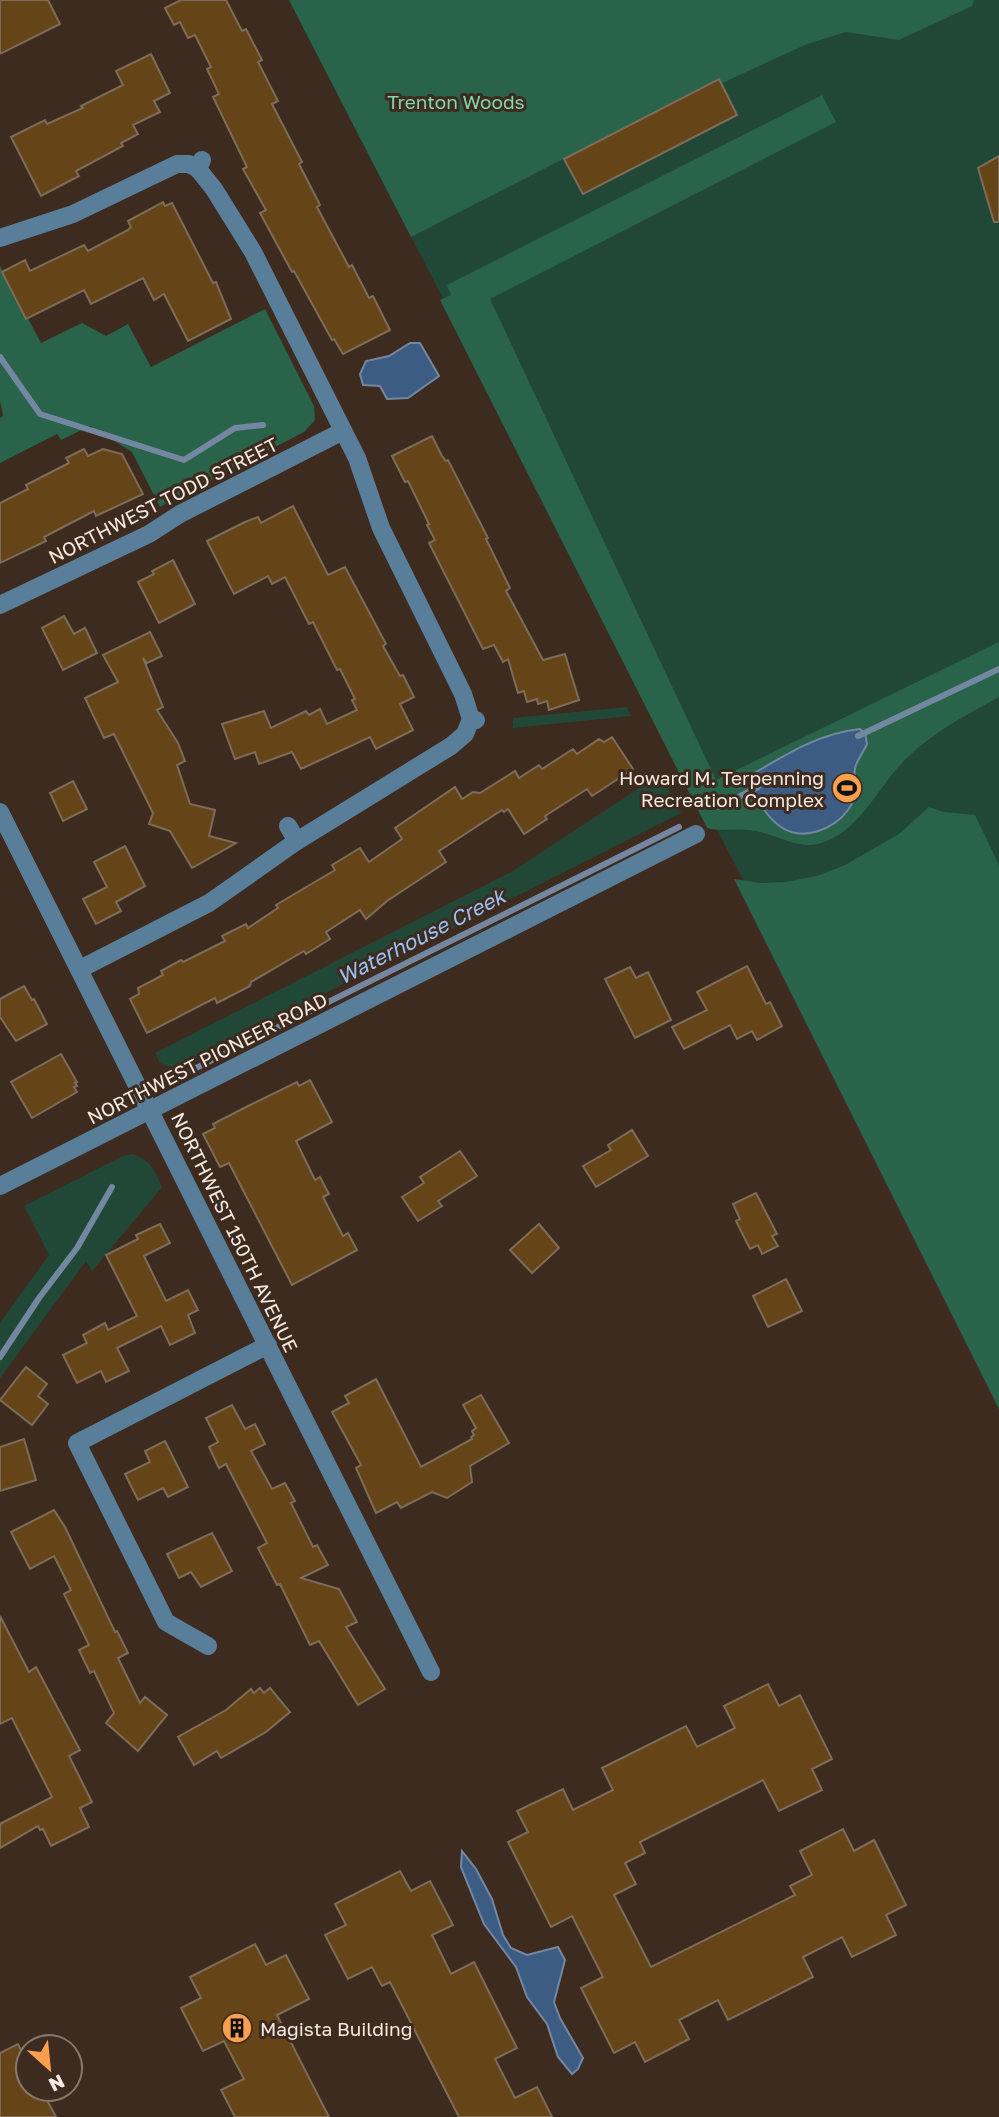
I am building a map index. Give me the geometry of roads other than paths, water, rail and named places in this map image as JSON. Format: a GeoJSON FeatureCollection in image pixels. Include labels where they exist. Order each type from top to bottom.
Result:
{"type":"FeatureCollection","features":[{"type":"Feature","properties":{"kind":"street"},"geometry":{"type":"LineString","coordinates":[[0,238],[73,214],[177,164],[200,164],[253,252],[344,431],[365,477],[381,528],[474,720],[465,734],[451,746],[293,834],[209,903],[80,969]]}},
{"type":"Feature","properties":{"kind":"street","name":"NORTHWEST TODD STREET"},"geometry":{"type":"LineString","coordinates":[[0,605],[149,534],[180,514],[344,431]]}},
{"type":"Feature","properties":{"kind":"street","name":"NORTHWEST 150TH AVENUE"},"geometry":{"type":"LineString","coordinates":[[0,812],[431,1672]]}},
{"type":"Feature","properties":{"kind":"street","name":"NORTHWEST PIONEER ROAD"},"geometry":{"type":"LineString","coordinates":[[0,1186],[695,834]]}},
{"type":"Feature","properties":{"kind":"street"},"geometry":{"type":"LineString","coordinates":[[208,1646],[166,1622],[77,1443],[268,1345]]}},
{"type":"Feature","properties":{"kind":"water"},"geometry":{"type":"Polygon","coordinates":[[[410,343],[420,343],[439,376],[408,398],[387,399],[380,386],[363,385],[360,374],[366,361],[389,356],[410,343]]]}},
{"type":"Feature","properties":{"kind":"water"},"geometry":{"type":"Polygon","coordinates":[[[860,729],[865,733],[867,744],[855,768],[853,799],[842,817],[826,828],[808,833],[790,831],[776,823],[762,807],[750,783],[753,774],[817,740],[860,729]]]}},
{"type":"Feature","properties":{"kind":"water"},"geometry":{"type":"Polygon","coordinates":[[[462,1851],[476,1869],[492,1899],[503,1935],[511,1948],[527,1955],[558,1947],[565,1960],[554,2002],[583,2058],[578,2069],[572,2074],[558,2057],[547,2024],[527,1997],[516,1967],[484,1924],[461,1867],[462,1851]]]}},
{"type":"Feature","properties":{"kind":"waterway"},"geometry":{"type":"LineString","coordinates":[[0,357],[40,414],[184,460],[235,428],[263,425]]}},
{"type":"Feature","properties":{"kind":"waterway","name":"Waterhouse Creek"},"geometry":{"type":"LineString","coordinates":[[858,736],[999,669]]}},
{"type":"Feature","properties":{"kind":"waterway","name":"Waterhouse Creek"},"geometry":{"type":"LineString","coordinates":[[719,807],[758,787]]}},
{"type":"Feature","properties":{"kind":"waterway","name":"Waterhouse Creek"},"geometry":{"type":"LineString","coordinates":[[178,1077],[679,827]]}},
{"type":"Feature","properties":{"kind":"waterway","name":"Waterhouse Creek"},"geometry":{"type":"LineString","coordinates":[[0,1357],[39,1298],[77,1248],[112,1187]]}},
{"type":"Feature","properties":{"kind":"place","name":"Howard M. Terpenning Recreation Complex"},"geometry":{"type":"Point","coordinates":[847,788]}},
{"type":"Feature","properties":{"kind":"place","name":"Magista Building"},"geometry":{"type":"Point","coordinates":[237,2028]}},
{"type":"Feature","properties":{"kind":"park label","name":"Trenton Woods"},"geometry":{"type":"Point","coordinates":[456,101]}}]}
